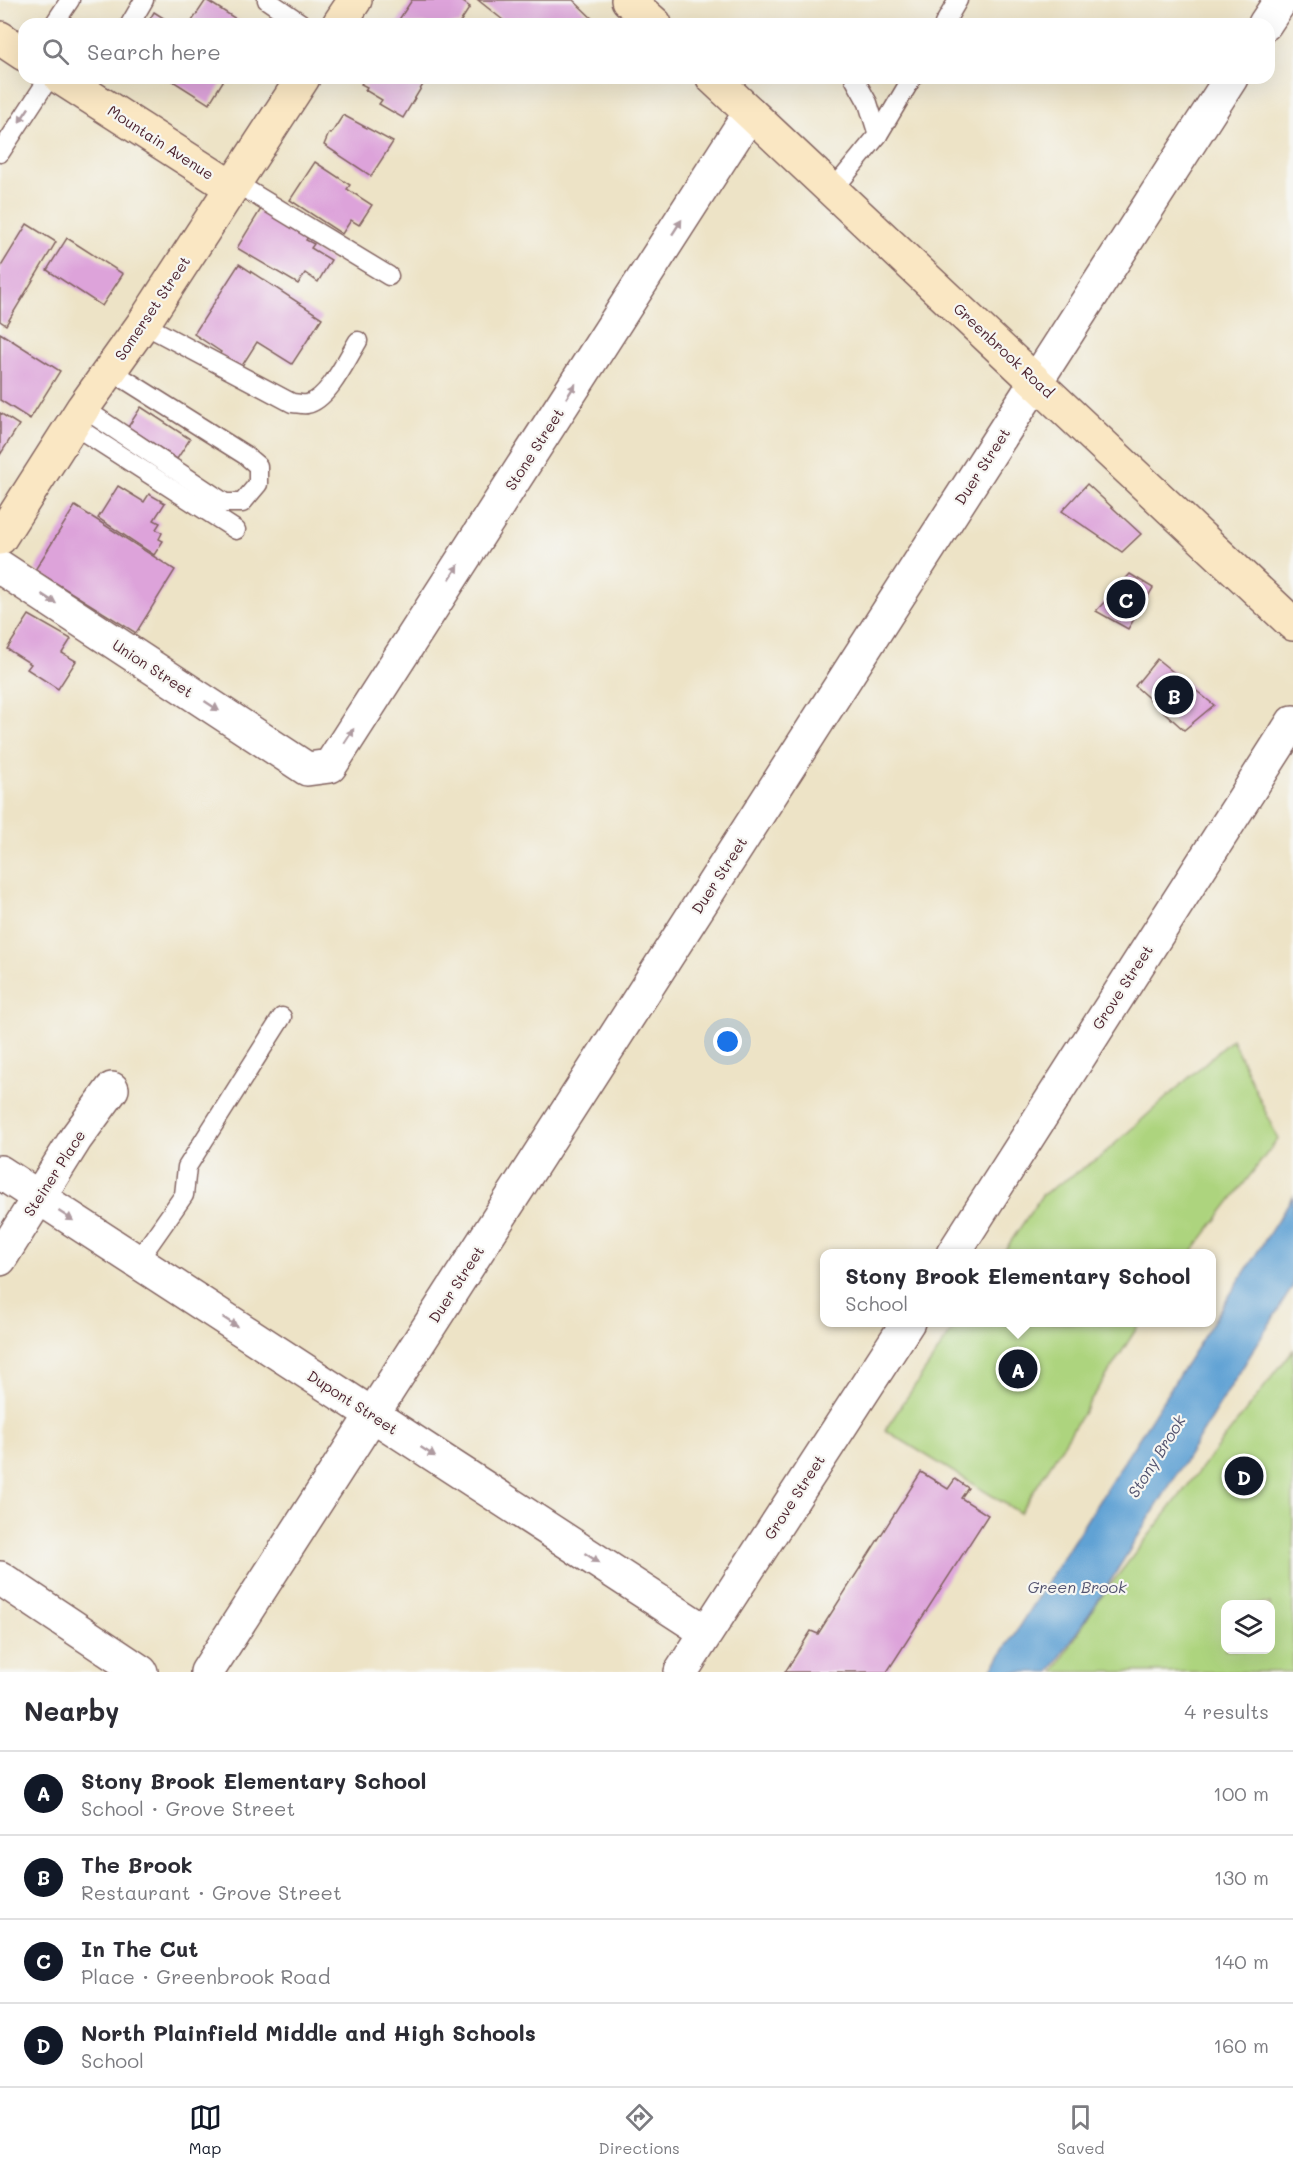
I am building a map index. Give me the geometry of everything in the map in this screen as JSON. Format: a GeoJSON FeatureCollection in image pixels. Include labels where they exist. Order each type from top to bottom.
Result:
{"type":"FeatureCollection","features":[{"type":"Feature","properties":{"kind":"street"},"geometry":{"type":"LineString","coordinates":[[343,18],[355,0]]}},
{"type":"Feature","properties":{"kind":"street"},"geometry":{"type":"LineString","coordinates":[[628,0],[648,18]]}},
{"type":"Feature","properties":{"kind":"street"},"geometry":{"type":"LineString","coordinates":[[1269,18],[1281,0]]}},
{"type":"Feature","properties":{"kind":"street"},"geometry":{"type":"LineString","coordinates":[[0,38],[18,50]]}},
{"type":"Feature","properties":{"kind":"street","name":"Mountain Avenue"},"geometry":{"type":"LineString","coordinates":[[83,84],[233,184]]}},
{"type":"Feature","properties":{"kind":"street","name":"Somerset Street"},"geometry":{"type":"LineString","coordinates":[[0,538],[299,84]]}},
{"type":"Feature","properties":{"kind":"street","name":"Greenbrook Road"},"geometry":{"type":"LineString","coordinates":[[719,84],[1293,624]]}},
{"type":"Feature","properties":{"kind":"street","name":"Duer Street"},"geometry":{"type":"LineString","coordinates":[[207,1672],[1227,84]]}},
{"type":"Feature","properties":{"kind":"street","name":"Stone Street"},"geometry":{"type":"LineString","coordinates":[[307,769],[330,766],[750,113]]}},
{"type":"Feature","properties":{"kind":"street","name":"Union Street"},"geometry":{"type":"LineString","coordinates":[[0,567],[307,769]]}},
{"type":"Feature","properties":{"kind":"street","name":"Grove Street"},"geometry":{"type":"LineString","coordinates":[[956,1249],[1293,722]]}},
{"type":"Feature","properties":{"kind":"street","name":"Steiner Place"},"geometry":{"type":"LineString","coordinates":[[0,1259],[38,1197],[112,1089]]}},
{"type":"Feature","properties":{"kind":"street","name":"Dupont Street"},"geometry":{"type":"LineString","coordinates":[[0,1172],[706,1632]]}},
{"type":"Feature","properties":{"kind":"street","name":"Grove Street"},"geometry":{"type":"LineString","coordinates":[[681,1672],[905,1327]]}},
{"type":"Feature","properties":{"kind":"street"},"geometry":{"type":"LineString","coordinates":[[0,1578],[141,1672]]}},
{"type":"Feature","properties":{"kind":"lane"},"geometry":{"type":"LineString","coordinates":[[58,18],[70,0]]}},
{"type":"Feature","properties":{"kind":"lane"},"geometry":{"type":"LineString","coordinates":[[134,18],[144,0]]}},
{"type":"Feature","properties":{"kind":"lane"},"geometry":{"type":"LineString","coordinates":[[267,0],[293,18]]}},
{"type":"Feature","properties":{"kind":"lane"},"geometry":{"type":"LineString","coordinates":[[948,18],[958,0]]}},
{"type":"Feature","properties":{"kind":"lane"},"geometry":{"type":"LineString","coordinates":[[0,153],[45,84]]}},
{"type":"Feature","properties":{"kind":"lane"},"geometry":{"type":"LineString","coordinates":[[857,84],[868,103],[878,135]]}},
{"type":"Feature","properties":{"kind":"lane"},"geometry":{"type":"LineString","coordinates":[[833,190],[878,135],[908,84]]}},
{"type":"Feature","properties":{"kind":"lane"},"geometry":{"type":"LineString","coordinates":[[233,184],[389,276]]}},
{"type":"Feature","properties":{"kind":"lane"},"geometry":{"type":"LineString","coordinates":[[143,324],[292,403],[307,404],[320,398],[358,341]]}},
{"type":"Feature","properties":{"kind":"lane"},"geometry":{"type":"LineString","coordinates":[[78,417],[225,503],[242,503],[258,484],[258,466],[245,455],[110,370]]}},
{"type":"Feature","properties":{"kind":"lane"},"geometry":{"type":"LineString","coordinates":[[78,417],[236,530]]}},
{"type":"Feature","properties":{"kind":"lane"},"geometry":{"type":"LineString","coordinates":[[137,1262],[184,1195],[187,1167],[282,1017]]}},
{"type":"Feature","properties":{"kind":"green space"},"geometry":{"type":"Polygon","coordinates":[[[1232,1039],[1278,1139],[1194,1249],[1006,1249],[1042,1195],[1099,1158],[1232,1039]]]}},
{"type":"Feature","properties":{"kind":"green space"},"geometry":{"type":"Polygon","coordinates":[[[954,1327],[1137,1327],[1020,1513],[885,1430],[954,1327]]]}},
{"type":"Feature","properties":{"kind":"green space"},"geometry":{"type":"Polygon","coordinates":[[[1293,1350],[1293,1672],[1054,1672],[1098,1601],[1293,1350]]]}},
{"type":"Feature","properties":{"kind":"water","name":"Green Brook"},"geometry":{"type":"Polygon","coordinates":[[[1293,1196],[1293,1286],[1098,1601],[1050,1672],[990,1672],[1210,1327],[1216,1327],[1216,1317],[1293,1196]]]}},
{"type":"Feature","properties":{"kind":"building"},"geometry":{"type":"Polygon","coordinates":[[[206,0],[234,18],[194,18],[206,0]]]}},
{"type":"Feature","properties":{"kind":"building"},"geometry":{"type":"Polygon","coordinates":[[[412,0],[460,0],[470,7],[463,18],[400,18],[412,0]]]}},
{"type":"Feature","properties":{"kind":"building"},"geometry":{"type":"Polygon","coordinates":[[[478,0],[573,0],[592,18],[500,18],[478,0]]]}},
{"type":"Feature","properties":{"kind":"building"},"geometry":{"type":"Polygon","coordinates":[[[154,12],[164,18],[150,18],[154,12]]]}},
{"type":"Feature","properties":{"kind":"building"},"geometry":{"type":"Polygon","coordinates":[[[177,84],[221,84],[209,104],[177,84]]]}},
{"type":"Feature","properties":{"kind":"building"},"geometry":{"type":"Polygon","coordinates":[[[361,84],[423,84],[403,118],[379,104],[382,100],[365,90],[367,87],[361,84]]]}},
{"type":"Feature","properties":{"kind":"building"},"geometry":{"type":"Polygon","coordinates":[[[343,115],[393,142],[371,176],[324,145],[329,133],[331,134],[343,115]]]}},
{"type":"Feature","properties":{"kind":"building"},"geometry":{"type":"Polygon","coordinates":[[[315,162],[350,185],[347,189],[372,205],[359,225],[351,220],[342,234],[290,200],[315,162]]]}},
{"type":"Feature","properties":{"kind":"building"},"geometry":{"type":"Polygon","coordinates":[[[264,204],[311,233],[306,240],[314,244],[311,248],[331,260],[318,282],[305,273],[298,284],[237,248],[264,204]]]}},
{"type":"Feature","properties":{"kind":"building"},"geometry":{"type":"Polygon","coordinates":[[[27,224],[56,242],[6,325],[0,321],[0,268],[27,224]]]}},
{"type":"Feature","properties":{"kind":"building"},"geometry":{"type":"Polygon","coordinates":[[[67,238],[123,274],[102,306],[47,270],[67,238]]]}},
{"type":"Feature","properties":{"kind":"building"},"geometry":{"type":"Polygon","coordinates":[[[239,264],[322,318],[292,364],[257,342],[240,369],[219,355],[221,352],[194,334],[239,264]]]}},
{"type":"Feature","properties":{"kind":"building"},"geometry":{"type":"Polygon","coordinates":[[[0,333],[60,371],[30,419],[0,400],[0,333]]]}},
{"type":"Feature","properties":{"kind":"building"},"geometry":{"type":"Polygon","coordinates":[[[141,407],[190,439],[177,459],[128,427],[141,407]]]}},
{"type":"Feature","properties":{"kind":"building"},"geometry":{"type":"Polygon","coordinates":[[[0,413],[19,425],[0,455],[0,413]]]}},
{"type":"Feature","properties":{"kind":"building"},"geometry":{"type":"Polygon","coordinates":[[[1087,484],[1141,534],[1122,552],[1062,511],[1087,484]]]}},
{"type":"Feature","properties":{"kind":"building"},"geometry":{"type":"Polygon","coordinates":[[[118,486],[144,502],[149,494],[165,503],[154,520],[160,523],[156,529],[162,533],[159,539],[163,541],[154,555],[98,518],[118,486]]]}},
{"type":"Feature","properties":{"kind":"building"},"geometry":{"type":"Polygon","coordinates":[[[75,506],[175,570],[136,633],[35,570],[75,506]]]}},
{"type":"Feature","properties":{"kind":"building"},"geometry":{"type":"Polygon","coordinates":[[[1130,574],[1153,588],[1128,629],[1096,611],[1130,574]]]}},
{"type":"Feature","properties":{"kind":"building"},"geometry":{"type":"Polygon","coordinates":[[[29,615],[71,639],[62,653],[76,661],[58,689],[27,669],[31,664],[7,649],[29,615]]]}},
{"type":"Feature","properties":{"kind":"building"},"geometry":{"type":"Polygon","coordinates":[[[1157,659],[1214,705],[1184,730],[1135,686],[1157,659]]]}},
{"type":"Feature","properties":{"kind":"building"},"geometry":{"type":"Polygon","coordinates":[[[921,1472],[948,1489],[955,1479],[968,1488],[961,1498],[988,1515],[887,1672],[785,1672],[811,1631],[818,1634],[921,1472]]]}},
{"type":"Feature","properties":{"kind":"place","name":"In The Cut"},"geometry":{"type":"Point","coordinates":[1126,599]}},
{"type":"Feature","properties":{"kind":"place","name":"The Brook"},"geometry":{"type":"Point","coordinates":[1174,695]}},
{"type":"Feature","properties":{"kind":"place","name":"Stony Brook Elementary School"},"geometry":{"type":"Point","coordinates":[1018,1369]}},
{"type":"Feature","properties":{"kind":"place","name":"North Plainfield Middle and High Schools"},"geometry":{"type":"Point","coordinates":[1244,1476]}},
{"type":"Feature","properties":{"kind":"water label","name":"Stony Brook"},"geometry":{"type":"Point","coordinates":[1156,1456]}}]}
